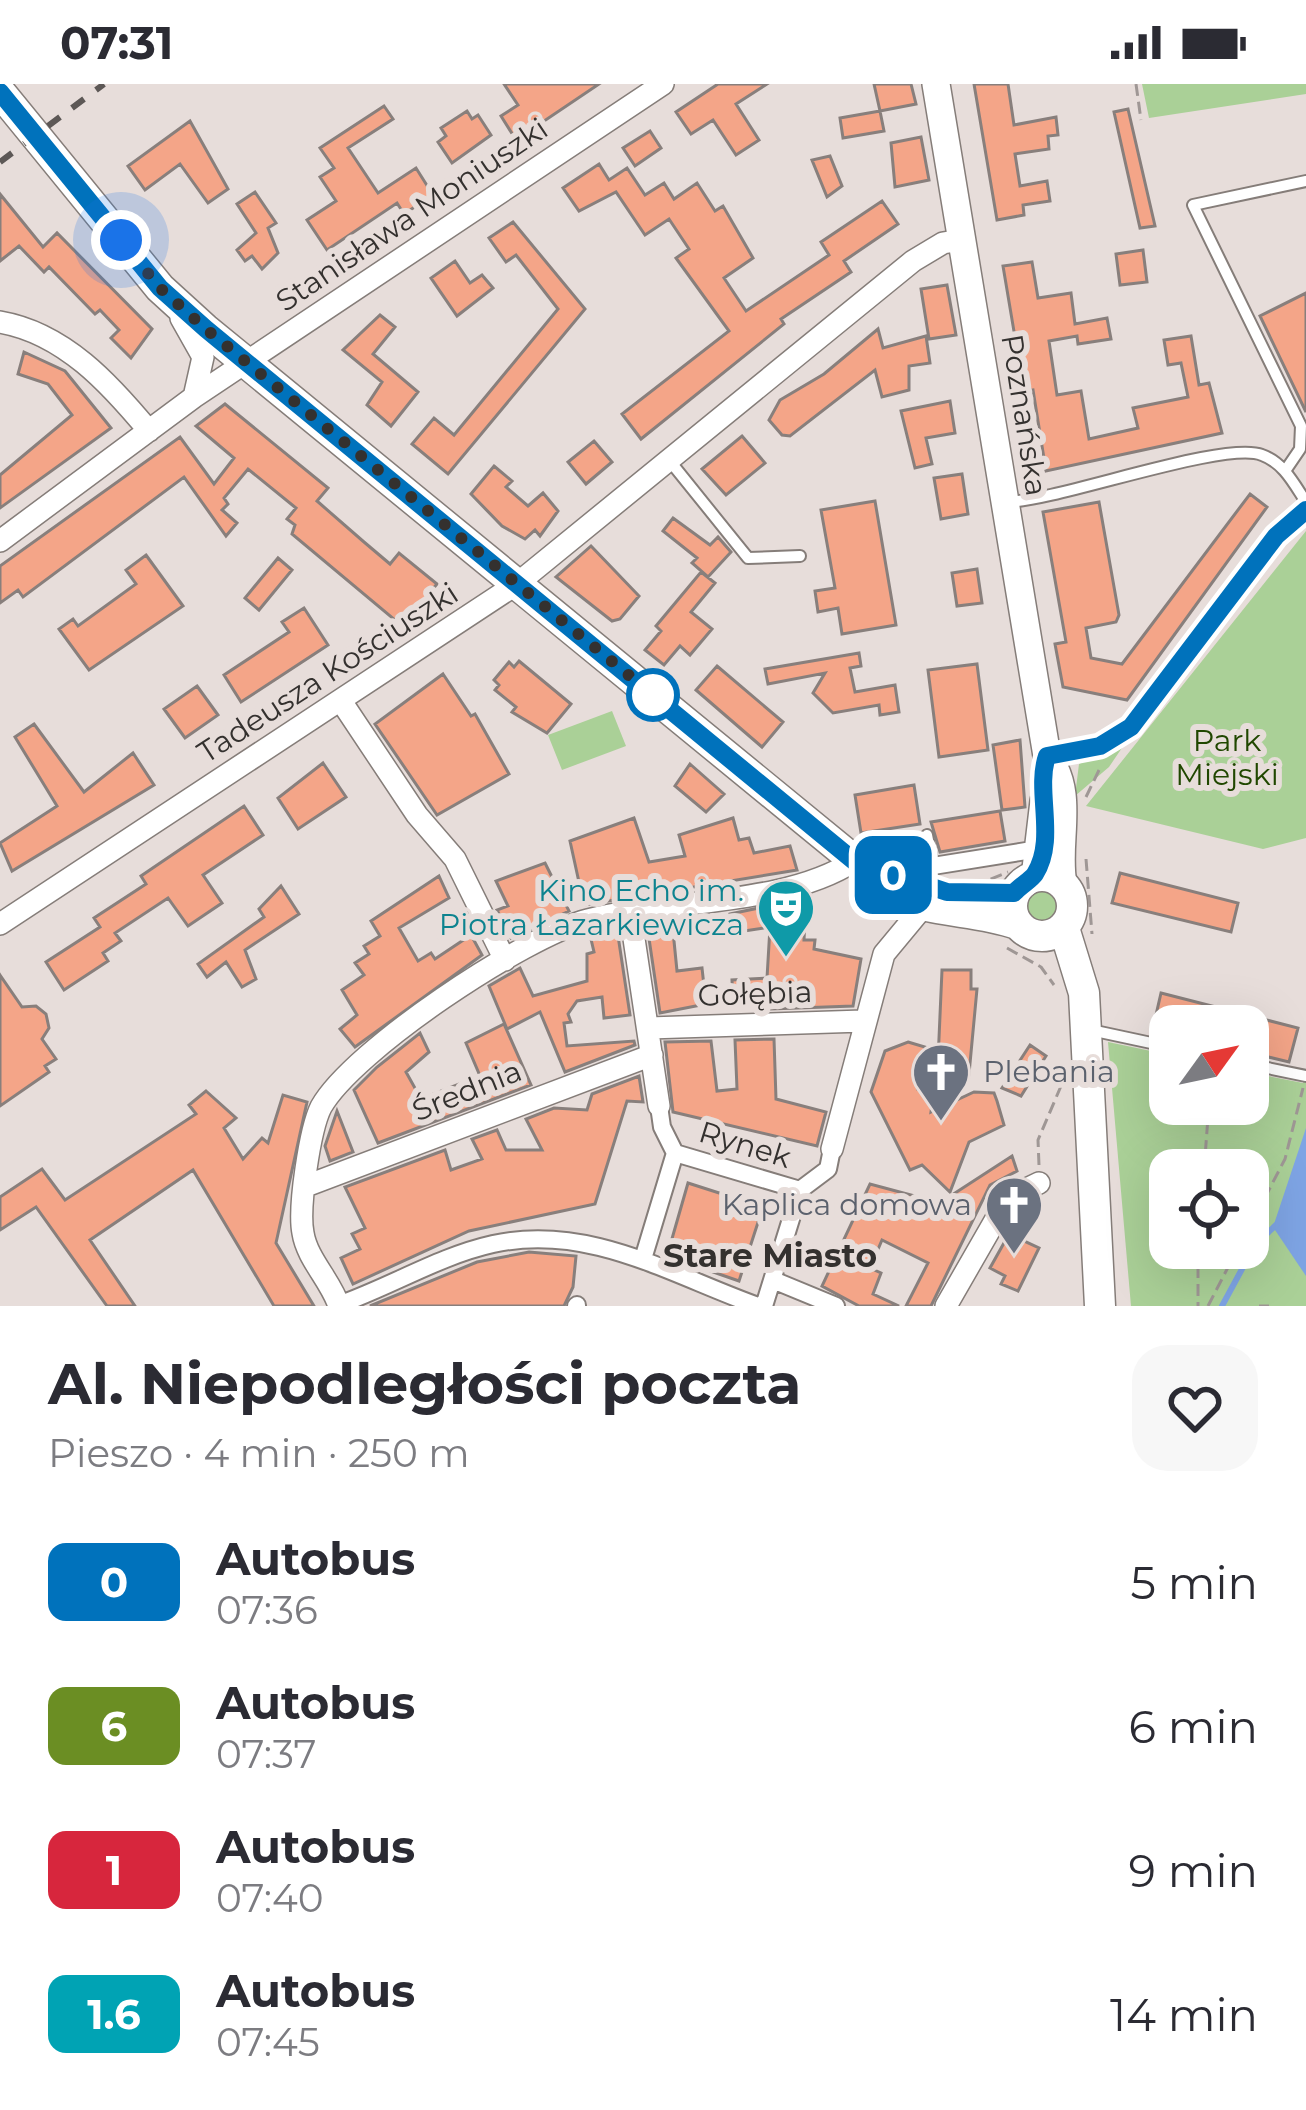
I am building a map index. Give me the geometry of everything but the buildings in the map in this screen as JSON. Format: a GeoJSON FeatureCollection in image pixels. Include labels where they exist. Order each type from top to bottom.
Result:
{"type":"FeatureCollection","features":[{"type":"Feature","properties":{"kind":"main road"},"geometry":{"type":"LineString","coordinates":[[0,92],[160,288],[858,864],[974,897],[1037,899],[1091,1027],[1099,1303]]}},
{"type":"Feature","properties":{"kind":"street","name":"Stanisława Moniuszki"},"geometry":{"type":"LineString","coordinates":[[0,541],[194,397],[663,84]]}},
{"type":"Feature","properties":{"kind":"street","name":"Poznańska"},"geometry":{"type":"LineString","coordinates":[[936,84],[1047,756],[1058,770],[1061,792],[1037,899]]}},
{"type":"Feature","properties":{"kind":"street","name":"Tadeusza Kościuszki"},"geometry":{"type":"LineString","coordinates":[[0,924],[518,583],[913,261],[943,243],[962,240]]}},
{"type":"Feature","properties":{"kind":"street"},"geometry":{"type":"LineString","coordinates":[[160,288],[200,347],[202,368],[194,397]]}},
{"type":"Feature","properties":{"kind":"street"},"geometry":{"type":"LineString","coordinates":[[0,322],[45,338],[79,358],[117,392],[148,431]]}},
{"type":"Feature","properties":{"kind":"street"},"geometry":{"type":"LineString","coordinates":[[1047,756],[1100,746],[1131,727],[1276,536],[1306,506]]}},
{"type":"Feature","properties":{"kind":"street"},"geometry":{"type":"LineString","coordinates":[[341,701],[417,815],[455,859],[505,960]]}},
{"type":"Feature","properties":{"kind":"street"},"geometry":{"type":"LineString","coordinates":[[634,1256],[581,1240],[495,1244],[338,1306],[304,1240],[312,1140],[325,1101],[422,1015],[505,960],[574,924],[818,881],[858,864]]}},
{"type":"Feature","properties":{"kind":"street"},"geometry":{"type":"LineString","coordinates":[[832,1149],[884,955],[926,886],[1037,899]]}},
{"type":"Feature","properties":{"kind":"street"},"geometry":{"type":"LineString","coordinates":[[630,912],[659,1106]]}},
{"type":"Feature","properties":{"kind":"street","name":"Gołębia"},"geometry":{"type":"LineString","coordinates":[[649,1028],[863,1021]]}},
{"type":"Feature","properties":{"kind":"street","name":"Średnia"},"geometry":{"type":"LineString","coordinates":[[306,1186],[652,1055]]}},
{"type":"Feature","properties":{"kind":"street","name":"Rynek"},"geometry":{"type":"LineString","coordinates":[[659,1106],[662,1127],[675,1153],[800,1190]]}},
{"type":"Feature","properties":{"kind":"street","name":"Rynek"},"geometry":{"type":"LineString","coordinates":[[675,1153],[634,1256],[761,1306],[800,1190],[827,1169],[832,1149]]}},
{"type":"Feature","properties":{"kind":"street"},"geometry":{"type":"LineString","coordinates":[[946,1306],[1008,1198],[1040,1184]]}},
{"type":"Feature","properties":{"kind":"street"},"geometry":{"type":"LineString","coordinates":[[773,1280],[836,1306]]}},
{"type":"Feature","properties":{"kind":"lane"},"geometry":{"type":"LineString","coordinates":[[1285,471],[1300,449],[1301,426],[1193,206],[1306,181]]}},
{"type":"Feature","properties":{"kind":"lane"},"geometry":{"type":"LineString","coordinates":[[1005,502],[1040,501],[1120,477],[1248,452],[1266,457],[1285,471],[1306,506]]}},
{"type":"Feature","properties":{"kind":"lane"},"geometry":{"type":"LineString","coordinates":[[668,460],[748,558],[800,556]]}},
{"type":"Feature","properties":{"kind":"lane"},"geometry":{"type":"LineString","coordinates":[[926,886],[927,835]]}},
{"type":"Feature","properties":{"kind":"lane"},"geometry":{"type":"LineString","coordinates":[[1091,1027],[1149,1042]]}},
{"type":"Feature","properties":{"kind":"lane"},"geometry":{"type":"LineString","coordinates":[[1269,1069],[1306,1078]]}},
{"type":"Feature","properties":{"kind":"path"},"geometry":{"type":"LineString","coordinates":[[1136,84],[1141,120]]}},
{"type":"Feature","properties":{"kind":"path"},"geometry":{"type":"LineString","coordinates":[[1081,808],[1095,779]]}},
{"type":"Feature","properties":{"kind":"path"},"geometry":{"type":"LineString","coordinates":[[1084,845],[1094,949]]}},
{"type":"Feature","properties":{"kind":"path"},"geometry":{"type":"LineString","coordinates":[[974,897],[976,930],[1047,973],[1059,997]]}},
{"type":"Feature","properties":{"kind":"path"},"geometry":{"type":"LineString","coordinates":[[1040,1184],[1038,1139],[1068,1072]]}},
{"type":"Feature","properties":{"kind":"path"},"geometry":{"type":"LineString","coordinates":[[1269,1190],[1285,1159],[1306,1078]]}},
{"type":"Feature","properties":{"kind":"path"},"geometry":{"type":"LineString","coordinates":[[1198,1269],[1198,1306]]}},
{"type":"Feature","properties":{"kind":"path"},"geometry":{"type":"LineString","coordinates":[[1208,1306],[1227,1269]]}},
{"type":"Feature","properties":{"kind":"path"},"geometry":{"type":"LineString","coordinates":[[1259,1306],[1269,1306]]}},
{"type":"Feature","properties":{"kind":"green space"},"geometry":{"type":"Polygon","coordinates":[[[1142,84],[1306,84],[1306,94],[1149,118],[1142,84]]]}},
{"type":"Feature","properties":{"kind":"green space","name":"Park Miejski"},"geometry":{"type":"Polygon","coordinates":[[[1306,531],[1306,838],[1263,849],[1086,806],[1306,531]]]}},
{"type":"Feature","properties":{"kind":"green space"},"geometry":{"type":"Polygon","coordinates":[[[612,711],[626,746],[562,770],[548,735],[612,711]]]}},
{"type":"Feature","properties":{"kind":"green space"},"geometry":{"type":"Polygon","coordinates":[[[1128,739],[1109,767],[1075,796],[1079,764],[1128,739]]]}},
{"type":"Feature","properties":{"kind":"green space"},"geometry":{"type":"Polygon","coordinates":[[[1043,889],[1055,894],[1060,906],[1055,918],[1043,923],[1031,918],[1026,906],[1031,894],[1043,889]]]}},
{"type":"Feature","properties":{"kind":"green space"},"geometry":{"type":"Polygon","coordinates":[[[1108,1042],[1149,1051],[1149,1125],[1269,1125],[1269,1076],[1303,1083],[1306,1073],[1306,1306],[1131,1306],[1108,1042]]]}},
{"type":"Feature","properties":{"kind":"water"},"geometry":{"type":"Polygon","coordinates":[[[1306,1128],[1306,1276],[1273,1227],[1306,1128]]]}},
{"type":"Feature","properties":{"kind":"waterway"},"geometry":{"type":"LineString","coordinates":[[1222,1306],[1255,1245],[1276,1225]]}},
{"type":"Feature","properties":{"kind":"railway"},"geometry":{"type":"LineString","coordinates":[[0,162],[104,84]]}},
{"type":"Feature","properties":{"kind":"bus line","name":"0"},"geometry":{"type":"LineString","coordinates":[[0,92],[160,288],[206,329],[854,861],[923,886],[947,892],[1014,893],[1035,877],[1044,831],[1041,772],[1047,756],[1100,746],[1131,727],[1276,536],[1306,510]]}},
{"type":"Feature","properties":{"kind":"place","name":"Kino Echo im. Piotra Łazarkiewicza"},"geometry":{"type":"Point","coordinates":[786,959]}},
{"type":"Feature","properties":{"kind":"place","name":"Plebania"},"geometry":{"type":"Point","coordinates":[941,1123]}},
{"type":"Feature","properties":{"kind":"place","name":"Kaplica domowa"},"geometry":{"type":"Point","coordinates":[1014,1256]}},
{"type":"Feature","properties":{"kind":"district","name":"Stare Miasto"},"geometry":{"type":"Point","coordinates":[770,1255]}},
{"type":"Feature","properties":{"kind":"route"},"geometry":{"type":"LineString","coordinates":[[121,240],[160,288],[206,329],[653,695]]}}]}
